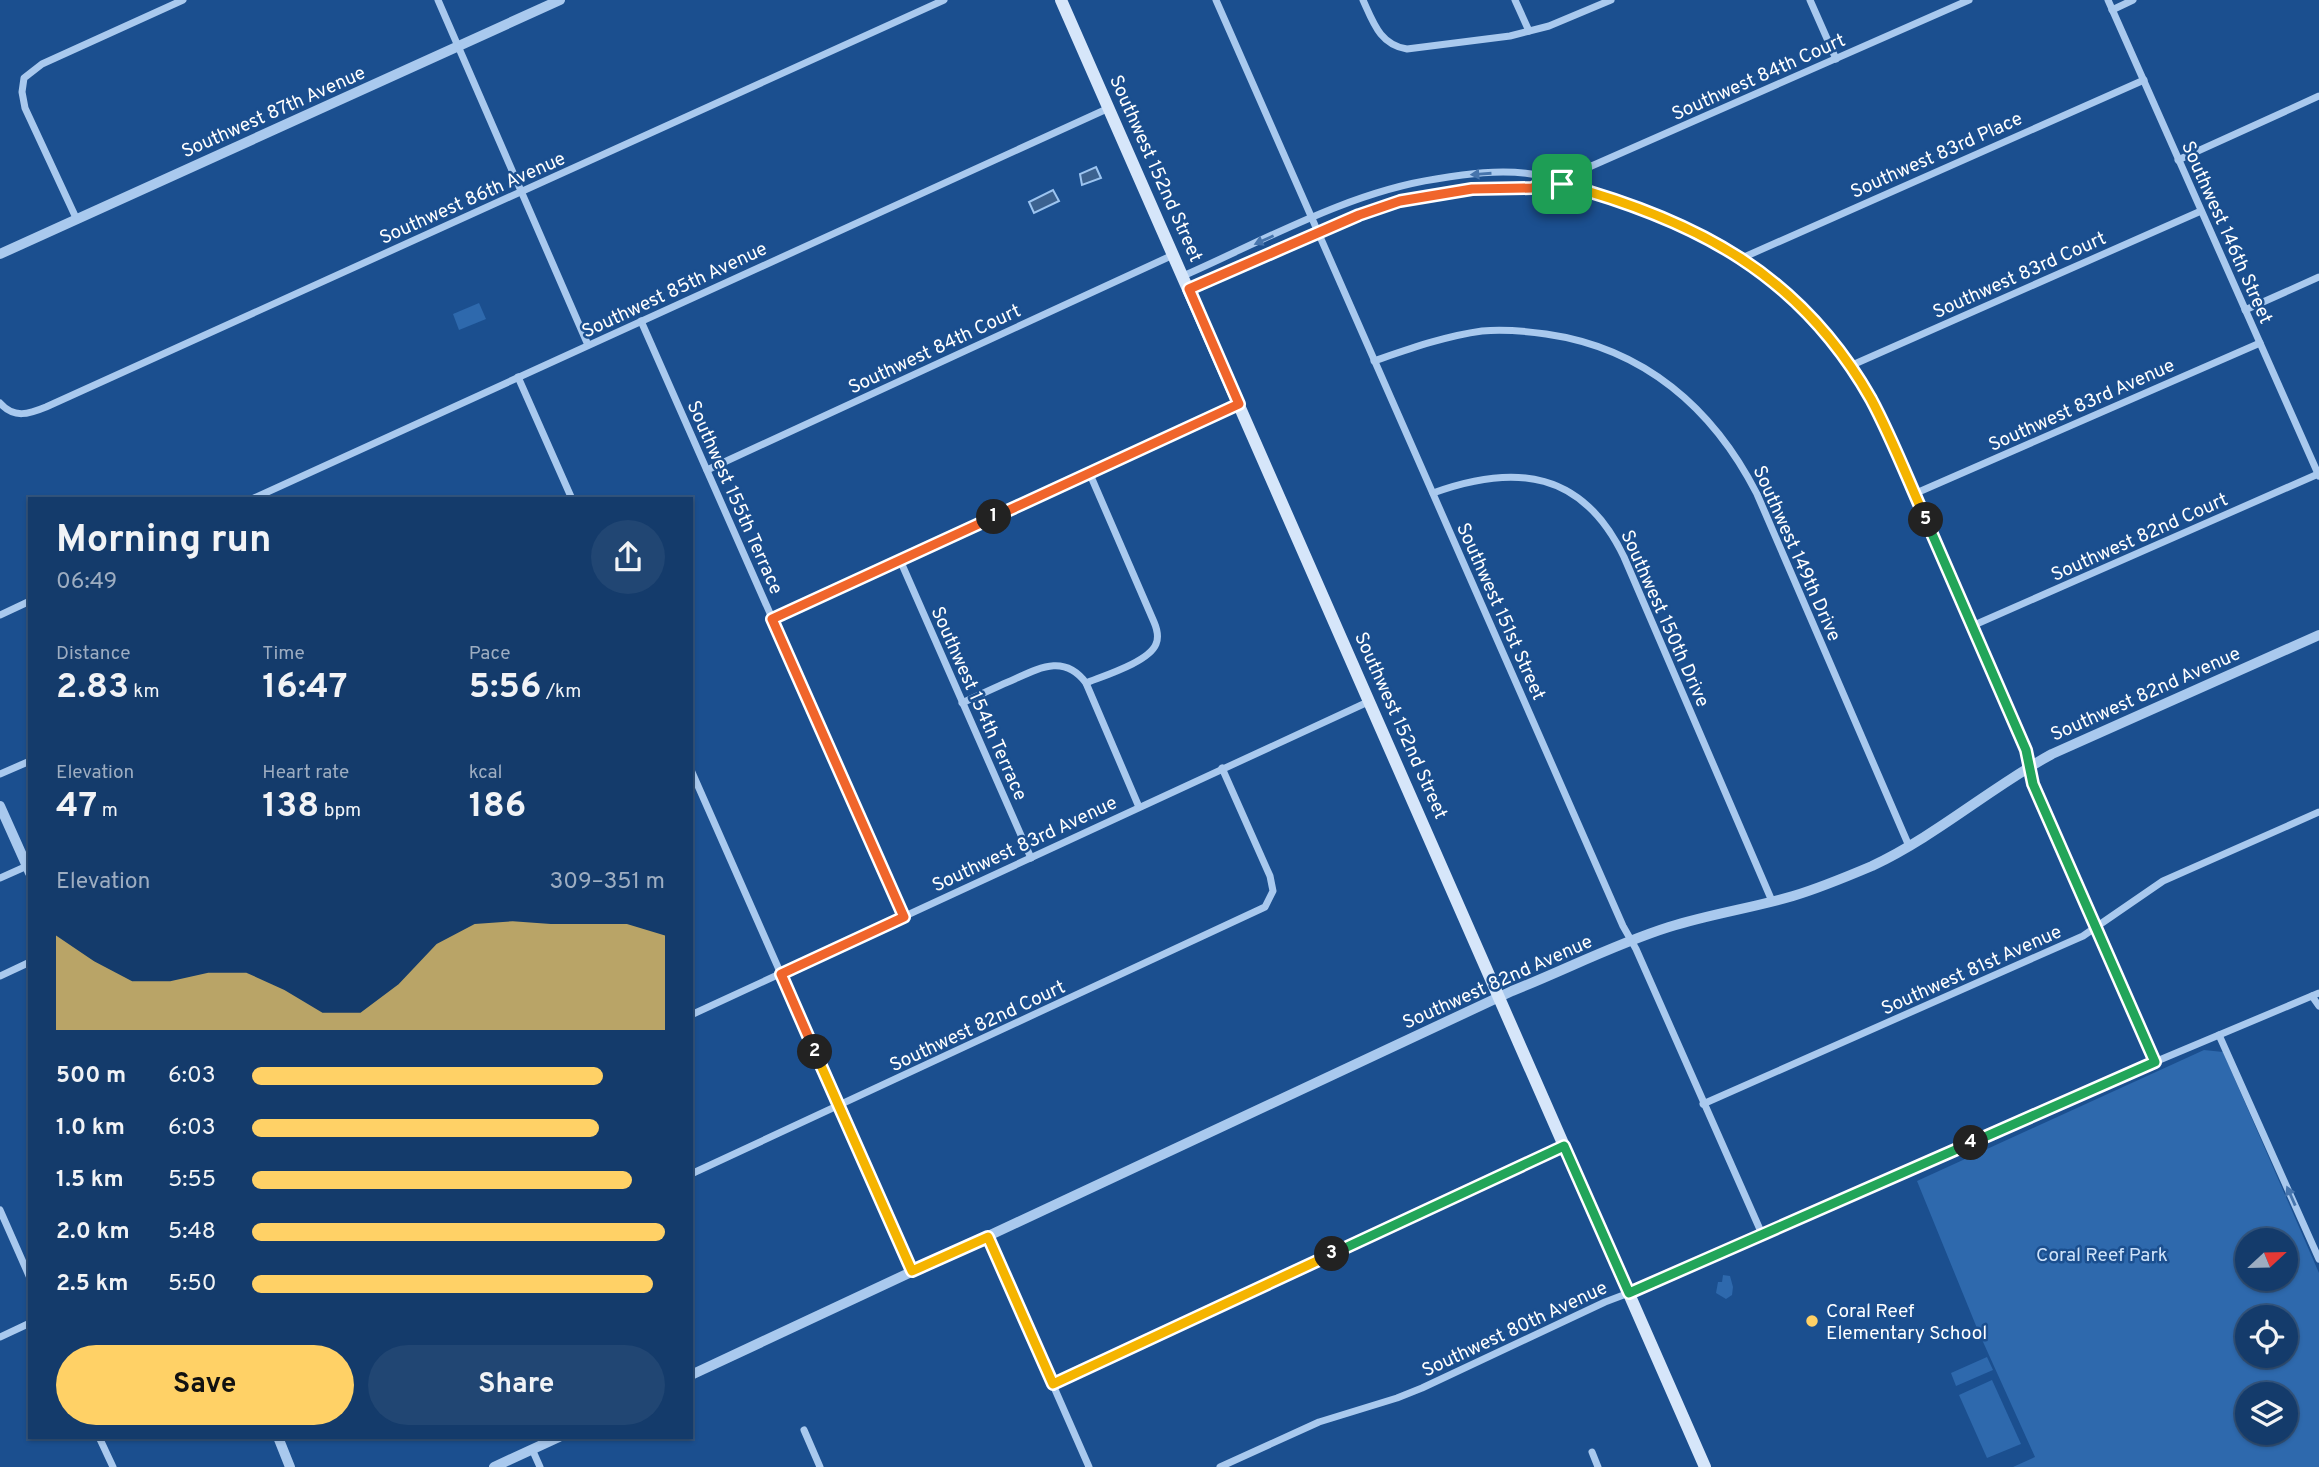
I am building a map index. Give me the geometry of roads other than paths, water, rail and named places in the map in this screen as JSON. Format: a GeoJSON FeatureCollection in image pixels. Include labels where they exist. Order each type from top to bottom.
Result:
{"type":"FeatureCollection","features":[{"type":"Feature","properties":{"kind":"main road","name":"Southwest 152nd Street"},"geometry":{"type":"LineString","coordinates":[[1061,0],[1705,1467]]}},
{"type":"Feature","properties":{"kind":"street"},"geometry":{"type":"LineString","coordinates":[[77,220],[27,113],[23,102],[22,83],[28,74],[42,64],[183,0]]}},
{"type":"Feature","properties":{"kind":"street"},"geometry":{"type":"LineString","coordinates":[[438,0],[588,345]]}},
{"type":"Feature","properties":{"kind":"street","name":"Southwest 87th Avenue"},"geometry":{"type":"LineString","coordinates":[[0,254],[560,0]]}},
{"type":"Feature","properties":{"kind":"street","name":"Southwest 86th Avenue"},"geometry":{"type":"LineString","coordinates":[[0,403],[11,413],[26,415],[46,407],[944,0]]}},
{"type":"Feature","properties":{"kind":"street","name":"Southwest 151st Street"},"geometry":{"type":"LineString","coordinates":[[1216,0],[1623,926],[1632,940],[1762,1234]]}},
{"type":"Feature","properties":{"kind":"street"},"geometry":{"type":"LineString","coordinates":[[1363,0],[1379,33],[1399,48],[1494,39],[1529,32],[1611,0]]}},
{"type":"Feature","properties":{"kind":"street"},"geometry":{"type":"LineString","coordinates":[[1515,0],[1529,32]]}},
{"type":"Feature","properties":{"kind":"street"},"geometry":{"type":"LineString","coordinates":[[1810,0],[1836,59]]}},
{"type":"Feature","properties":{"kind":"street","name":"Southwest 146th Street"},"geometry":{"type":"LineString","coordinates":[[2108,0],[2319,475]]}},
{"type":"Feature","properties":{"kind":"street"},"geometry":{"type":"LineString","coordinates":[[2112,10],[2133,0]]}},
{"type":"Feature","properties":{"kind":"street","name":"Southwest 84th Court"},"geometry":{"type":"LineString","coordinates":[[1562,184],[1587,168],[1963,1]]}},
{"type":"Feature","properties":{"kind":"street","name":"Southwest 83rd Place"},"geometry":{"type":"LineString","coordinates":[[1742,258],[2144,80]]}},
{"type":"Feature","properties":{"kind":"street"},"geometry":{"type":"LineString","coordinates":[[2178,160],[2319,96]]}},
{"type":"Feature","properties":{"kind":"street","name":"Southwest 85th Avenue"},"geometry":{"type":"LineString","coordinates":[[256,497],[1109,107]]}},
{"type":"Feature","properties":{"kind":"street"},"geometry":{"type":"LineString","coordinates":[[1184,276],[1312,219],[1381,193],[1434,179],[1501,173],[1534,174],[1547,181],[1627,203],[1676,221],[1742,258],[1802,308],[1827,335],[1850,366],[1879,415],[2026,750],[2033,784],[2155,1062]]}},
{"type":"Feature","properties":{"kind":"street"},"geometry":{"type":"LineString","coordinates":[[1189,289],[1359,215],[1400,201],[1472,189],[1532,188],[1547,181]]}},
{"type":"Feature","properties":{"kind":"street","name":"Southwest 83rd Court"},"geometry":{"type":"LineString","coordinates":[[1850,366],[2201,211]]}},
{"type":"Feature","properties":{"kind":"street","name":"Southwest 84th Court"},"geometry":{"type":"LineString","coordinates":[[707,470],[1173,255]]}},
{"type":"Feature","properties":{"kind":"street"},"geometry":{"type":"LineString","coordinates":[[2245,310],[2319,277]]}},
{"type":"Feature","properties":{"kind":"street","name":"Southwest 155th Terrace"},"geometry":{"type":"LineString","coordinates":[[641,321],[904,917]]}},
{"type":"Feature","properties":{"kind":"street","name":"Southwest 149th Drive"},"geometry":{"type":"LineString","coordinates":[[1374,361],[1460,335],[1484,331],[1531,331],[1584,342],[1630,360],[1688,400],[1722,436],[1757,494],[1909,845]]}},
{"type":"Feature","properties":{"kind":"street","name":"Southwest 83rd Avenue"},"geometry":{"type":"LineString","coordinates":[[1914,494],[2260,343]]}},
{"type":"Feature","properties":{"kind":"street"},"geometry":{"type":"LineString","coordinates":[[518,377],[571,497]]}},
{"type":"Feature","properties":{"kind":"street"},"geometry":{"type":"LineString","coordinates":[[772,619],[1239,404]]}},
{"type":"Feature","properties":{"kind":"street"},"geometry":{"type":"LineString","coordinates":[[1086,683],[1141,659],[1152,651],[1157,642],[1154,622],[1089,472]]}},
{"type":"Feature","properties":{"kind":"street","name":"Southwest 82nd Court"},"geometry":{"type":"LineString","coordinates":[[1972,626],[2319,475]]}},
{"type":"Feature","properties":{"kind":"street","name":"Southwest 150th Drive"},"geometry":{"type":"LineString","coordinates":[[1433,493],[1473,481],[1517,477],[1533,479],[1561,488],[1599,515],[1624,557],[1772,901]]}},
{"type":"Feature","properties":{"kind":"street","name":"Southwest 154th Terrace"},"geometry":{"type":"LineString","coordinates":[[900,560],[1031,858]]}},
{"type":"Feature","properties":{"kind":"street"},"geometry":{"type":"LineString","coordinates":[[0,615],[28,602]]}},
{"type":"Feature","properties":{"kind":"street","name":"Southwest 82nd Avenue"},"geometry":{"type":"LineString","coordinates":[[693,1375],[1499,997],[1632,940],[1689,921],[1772,901],[1839,880],[1909,845],[2029,766],[2319,635]]}},
{"type":"Feature","properties":{"kind":"street"},"geometry":{"type":"LineString","coordinates":[[962,703],[1048,666],[1067,667],[1079,674],[1086,683],[1139,807]]}},
{"type":"Feature","properties":{"kind":"street","name":"Southwest 83rd Avenue"},"geometry":{"type":"LineString","coordinates":[[693,1014],[1371,701]]}},
{"type":"Feature","properties":{"kind":"street"},"geometry":{"type":"LineString","coordinates":[[0,774],[28,762]]}},
{"type":"Feature","properties":{"kind":"street","name":"Southwest 82nd Court"},"geometry":{"type":"LineString","coordinates":[[693,1173],[1265,907],[1271,898],[1273,884],[1222,768]]}},
{"type":"Feature","properties":{"kind":"street"},"geometry":{"type":"LineString","coordinates":[[693,775],[912,1271]]}},
{"type":"Feature","properties":{"kind":"street"},"geometry":{"type":"LineString","coordinates":[[0,806],[28,870],[0,878]]}},
{"type":"Feature","properties":{"kind":"street","name":"Southwest 81st Avenue"},"geometry":{"type":"LineString","coordinates":[[1703,1104],[2083,936],[2163,881],[2319,811]]}},
{"type":"Feature","properties":{"kind":"street"},"geometry":{"type":"LineString","coordinates":[[0,976],[28,963]]}},
{"type":"Feature","properties":{"kind":"street"},"geometry":{"type":"LineString","coordinates":[[2315,995],[2319,1006]]}},
{"type":"Feature","properties":{"kind":"street","name":"Southwest 80th Avenue"},"geometry":{"type":"LineString","coordinates":[[1220,1467],[1319,1422],[1422,1388],[1605,1302],[2315,995]]}},
{"type":"Feature","properties":{"kind":"street"},"geometry":{"type":"LineString","coordinates":[[2219,1035],[2319,1259]]}},
{"type":"Feature","properties":{"kind":"street"},"geometry":{"type":"LineString","coordinates":[[1053,1384],[1564,1146]]}},
{"type":"Feature","properties":{"kind":"street"},"geometry":{"type":"LineString","coordinates":[[0,1210],[28,1273]]}},
{"type":"Feature","properties":{"kind":"street"},"geometry":{"type":"LineString","coordinates":[[988,1237],[1089,1467]]}},
{"type":"Feature","properties":{"kind":"street"},"geometry":{"type":"LineString","coordinates":[[0,1337],[28,1324]]}},
{"type":"Feature","properties":{"kind":"street"},"geometry":{"type":"LineString","coordinates":[[804,1430],[820,1467]]}},
{"type":"Feature","properties":{"kind":"street"},"geometry":{"type":"LineString","coordinates":[[100,1439],[113,1467]]}},
{"type":"Feature","properties":{"kind":"street"},"geometry":{"type":"LineString","coordinates":[[279,1439],[291,1465]]}},
{"type":"Feature","properties":{"kind":"street"},"geometry":{"type":"LineString","coordinates":[[494,1467],[554,1439]]}},
{"type":"Feature","properties":{"kind":"street"},"geometry":{"type":"LineString","coordinates":[[532,1449],[540,1467]]}},
{"type":"Feature","properties":{"kind":"street"},"geometry":{"type":"LineString","coordinates":[[1592,1452],[1598,1467]]}},
{"type":"Feature","properties":{"kind":"place","name":"Coral Reef Elementary School"},"geometry":{"type":"Point","coordinates":[1812,1321]}},
{"type":"Feature","properties":{"kind":"park label","name":"Coral Reef Park"},"geometry":{"type":"Point","coordinates":[2102,1254]}}]}
